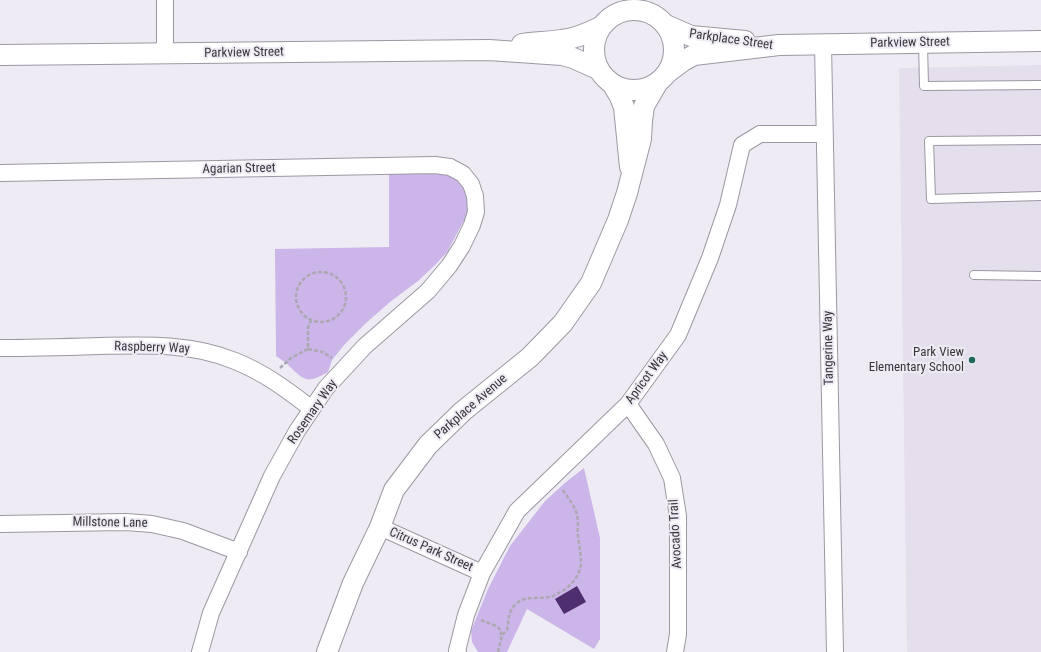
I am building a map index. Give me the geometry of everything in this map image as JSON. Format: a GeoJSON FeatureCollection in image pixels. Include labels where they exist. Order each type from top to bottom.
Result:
{"type":"FeatureCollection","features":[{"type":"Feature","properties":{"kind":"street"},"geometry":{"type":"LineString","coordinates":[[165,0],[165,53]]}},
{"type":"Feature","properties":{"kind":"street"},"geometry":{"type":"LineString","coordinates":[[488,50],[541,41],[561,40],[584,34],[603,23],[615,14],[626,10],[636,9],[647,11],[657,14],[672,36],[674,49],[673,62],[663,78],[648,88],[636,90],[624,89],[613,85],[598,70],[594,59],[593,48],[595,37],[603,23],[618,0]]}},
{"type":"Feature","properties":{"kind":"street","name":"Parkplace Street"},"geometry":{"type":"LineString","coordinates":[[657,14],[691,36],[779,46]]}},
{"type":"Feature","properties":{"kind":"street","name":"Parkview Street"},"geometry":{"type":"LineString","coordinates":[[779,46],[1041,41]]}},
{"type":"Feature","properties":{"kind":"street","name":"Tangerine Way"},"geometry":{"type":"LineString","coordinates":[[823,45],[835,652]]}},
{"type":"Feature","properties":{"kind":"street","name":"Parkplace Street"},"geometry":{"type":"LineString","coordinates":[[663,78],[683,60],[694,55],[779,46]]}},
{"type":"Feature","properties":{"kind":"street"},"geometry":{"type":"LineString","coordinates":[[488,50],[562,55],[573,58],[598,70]]}},
{"type":"Feature","properties":{"kind":"street","name":"Parkview Street"},"geometry":{"type":"LineString","coordinates":[[0,55],[488,50]]}},
{"type":"Feature","properties":{"kind":"street","name":"Parkplace Avenue"},"geometry":{"type":"LineString","coordinates":[[327,652],[353,583],[380,527],[394,490],[428,445],[463,411],[530,357],[563,323],[591,284],[618,220],[627,193],[641,139],[644,106],[663,78]]}},
{"type":"Feature","properties":{"kind":"street","name":"Parkplace Avenue"},"geometry":{"type":"LineString","coordinates":[[613,85],[624,107],[631,175]]}},
{"type":"Feature","properties":{"kind":"street","name":"Apricot Way"},"geometry":{"type":"LineString","coordinates":[[458,652],[466,616],[482,574],[517,511],[628,404],[678,335],[710,258],[728,205],[742,145],[760,134],[825,134]]}},
{"type":"Feature","properties":{"kind":"street","name":"Agarian Street"},"geometry":{"type":"LineString","coordinates":[[0,173],[435,165],[450,167],[463,174],[471,184]]}},
{"type":"Feature","properties":{"kind":"street","name":"Rosemary Way"},"geometry":{"type":"LineString","coordinates":[[200,652],[211,613],[272,476],[297,431],[326,388],[365,346],[428,291],[449,266],[462,246],[472,225],[476,212],[475,196],[471,184]]}},
{"type":"Feature","properties":{"kind":"street","name":"Raspberry Way"},"geometry":{"type":"LineString","coordinates":[[0,348],[145,345],[176,346],[205,351],[235,361],[269,377],[312,409]]}},
{"type":"Feature","properties":{"kind":"street","name":"Avocado Trail"},"geometry":{"type":"LineString","coordinates":[[628,404],[656,444],[672,478],[678,516],[678,634],[675,652]]}},
{"type":"Feature","properties":{"kind":"street","name":"Millstone Lane"},"geometry":{"type":"LineString","coordinates":[[0,524],[126,522],[152,524],[183,531],[239,552]]}},
{"type":"Feature","properties":{"kind":"street","name":"Citrus Park Street"},"geometry":{"type":"LineString","coordinates":[[380,527],[482,574]]}},
{"type":"Feature","properties":{"kind":"lane"},"geometry":{"type":"LineString","coordinates":[[922,43],[924,86],[1041,85]]}},
{"type":"Feature","properties":{"kind":"lane"},"geometry":{"type":"LineString","coordinates":[[1041,140],[929,141],[931,199],[1041,196]]}},
{"type":"Feature","properties":{"kind":"lane"},"geometry":{"type":"LineString","coordinates":[[974,275],[1041,276]]}},
{"type":"Feature","properties":{"kind":"path"},"geometry":{"type":"LineString","coordinates":[[314,272],[332,274],[339,279],[344,286],[346,302],[343,310],[331,321],[322,322],[311,320],[301,313],[297,306],[295,298],[296,290],[303,279],[314,272]]}},
{"type":"Feature","properties":{"kind":"path"},"geometry":{"type":"LineString","coordinates":[[308,349],[308,328],[311,320]]}},
{"type":"Feature","properties":{"kind":"path"},"geometry":{"type":"LineString","coordinates":[[269,377],[291,358],[308,349],[323,352],[345,368]]}},
{"type":"Feature","properties":{"kind":"path"},"geometry":{"type":"LineString","coordinates":[[502,635],[507,630],[511,610],[516,604],[527,598],[540,599],[555,595],[569,586],[578,574],[581,564],[577,535],[577,512],[572,502],[553,477]]}},
{"type":"Feature","properties":{"kind":"path"},"geometry":{"type":"LineString","coordinates":[[466,616],[496,626],[501,630],[502,635],[498,652]]}},
{"type":"Feature","properties":{"kind":"shaded area","name":"Park View Elementary School"},"geometry":{"type":"Polygon","coordinates":[[[1041,65],[1041,652],[907,652],[899,68],[1041,65]]]}},
{"type":"Feature","properties":{"kind":"shaded area"},"geometry":{"type":"Polygon","coordinates":[[[389,172],[445,173],[459,176],[469,197],[468,213],[447,252],[418,281],[390,302],[345,344],[332,360],[328,372],[311,379],[303,378],[276,356],[275,249],[389,247],[389,172]]]}},
{"type":"Feature","properties":{"kind":"shaded area"},"geometry":{"type":"Polygon","coordinates":[[[584,468],[600,538],[600,639],[594,649],[527,609],[507,652],[478,652],[472,642],[471,631],[488,589],[510,546],[545,501],[584,468]]]}},
{"type":"Feature","properties":{"kind":"building"},"geometry":{"type":"Polygon","coordinates":[[[577,586],[586,602],[564,614],[555,599],[577,586]]]}},
{"type":"Feature","properties":{"kind":"place","name":"Park View Elementary School"},"geometry":{"type":"Point","coordinates":[972,360]}}]}
